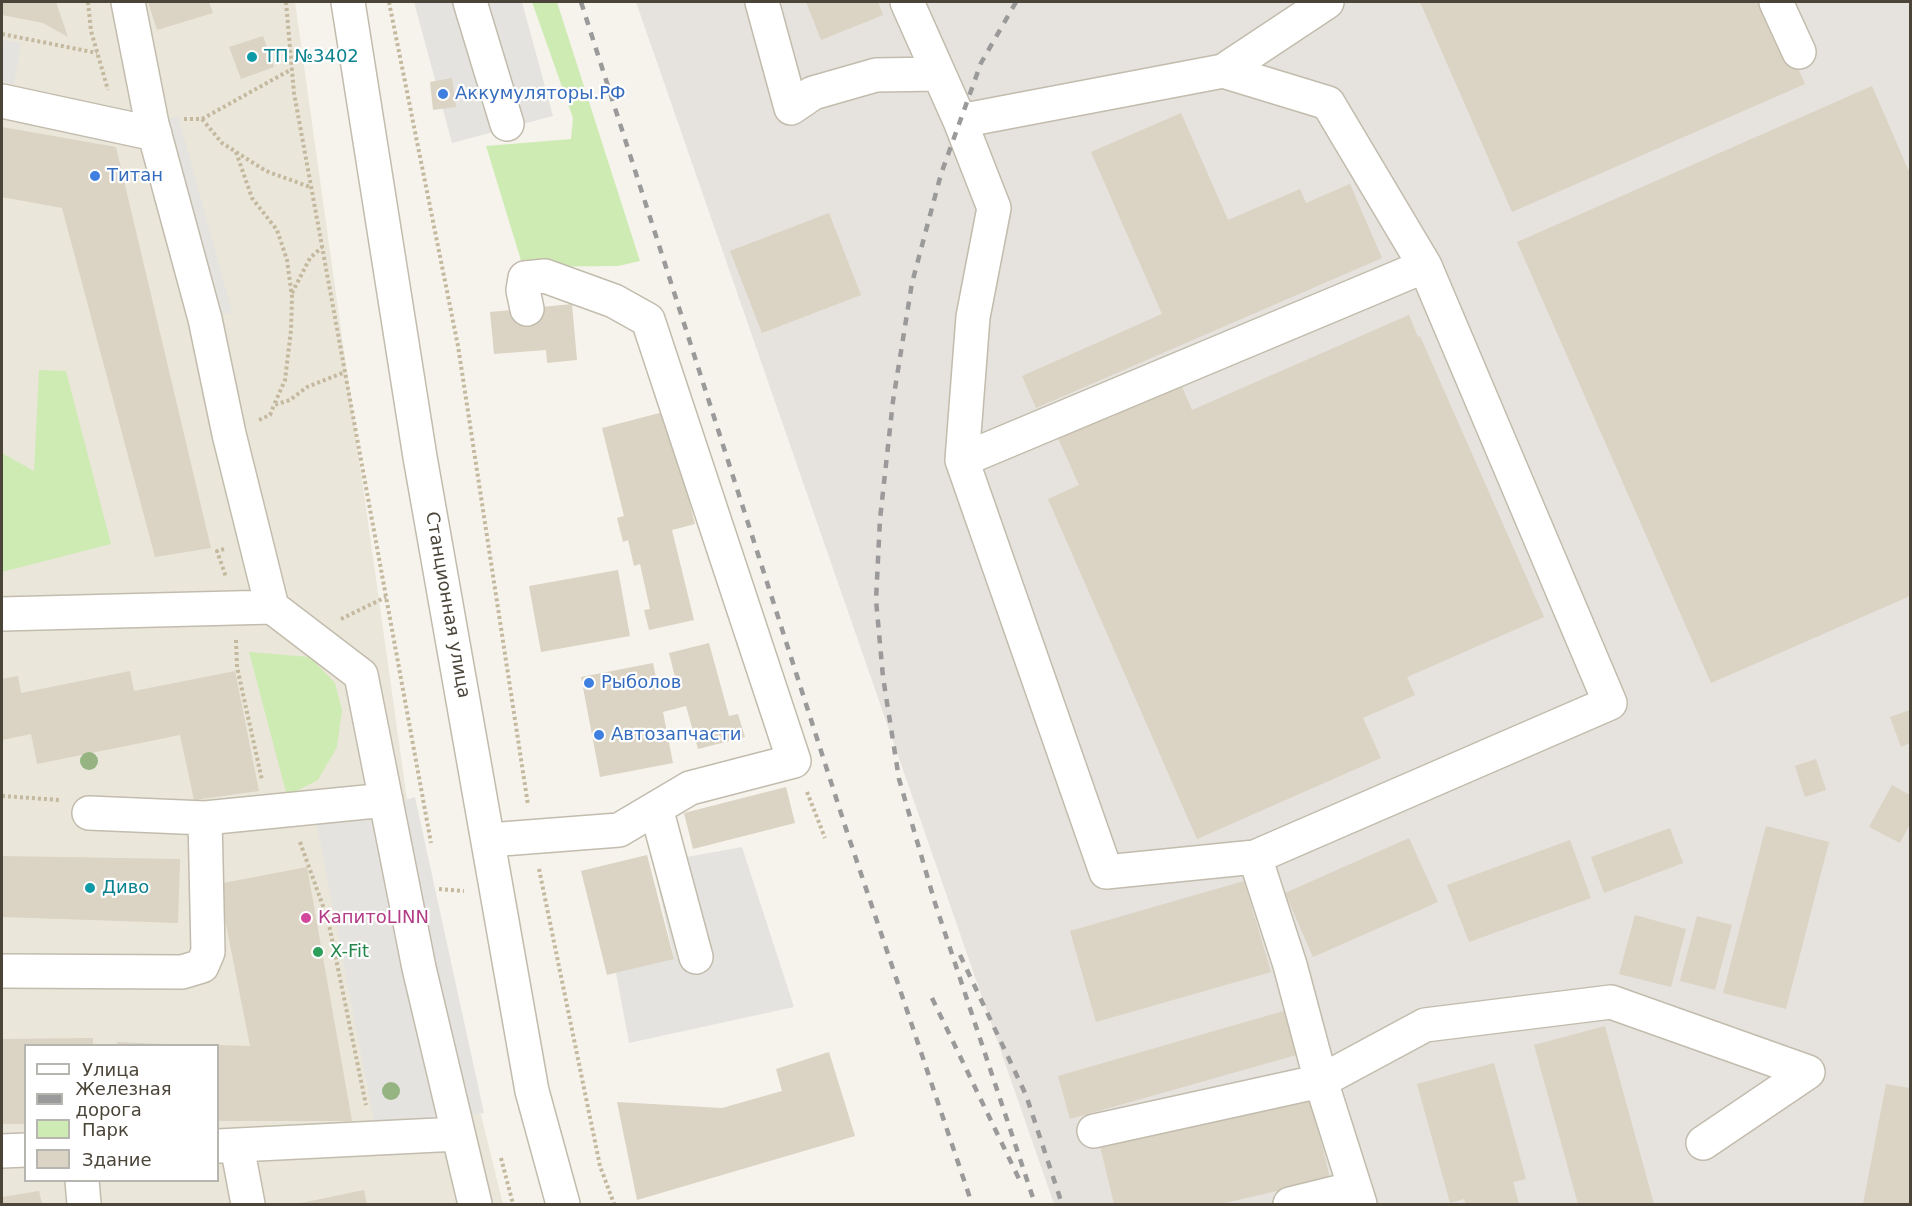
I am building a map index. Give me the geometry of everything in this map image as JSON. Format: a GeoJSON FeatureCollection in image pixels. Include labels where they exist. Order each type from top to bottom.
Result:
{"type":"FeatureCollection","features":[{"type":"Feature","properties":{"kind":"street"},"geometry":{"type":"LineString","coordinates":[[128,2],[154,127],[205,319],[229,434],[272,607],[361,675],[419,968],[444,1130],[475,1204]]}},
{"type":"Feature","properties":{"kind":"street","name":"Станционная улица"},"geometry":{"type":"LineString","coordinates":[[348,2],[420,457],[532,1091],[563,1204]]}},
{"type":"Feature","properties":{"kind":"street"},"geometry":{"type":"LineString","coordinates":[[470,2],[507,124]]}},
{"type":"Feature","properties":{"kind":"street"},"geometry":{"type":"LineString","coordinates":[[762,2],[791,108],[813,93],[876,75],[939,74]]}},
{"type":"Feature","properties":{"kind":"street"},"geometry":{"type":"LineString","coordinates":[[907,2],[960,122],[994,208],[973,317],[962,460],[1106,872],[1254,857],[1610,703],[1425,266],[1328,102],[1223,72]]}},
{"type":"Feature","properties":{"kind":"street"},"geometry":{"type":"LineString","coordinates":[[960,122],[1223,72],[1327,2]]}},
{"type":"Feature","properties":{"kind":"street"},"geometry":{"type":"LineString","coordinates":[[1776,2],[1799,52]]}},
{"type":"Feature","properties":{"kind":"street"},"geometry":{"type":"LineString","coordinates":[[2,101],[154,127]]}},
{"type":"Feature","properties":{"kind":"street"},"geometry":{"type":"LineString","coordinates":[[962,460],[1425,266]]}},
{"type":"Feature","properties":{"kind":"street"},"geometry":{"type":"LineString","coordinates":[[489,840],[619,830],[690,788],[794,761],[648,320],[614,301],[545,276],[525,278],[523,290],[527,309]]}},
{"type":"Feature","properties":{"kind":"street"},"geometry":{"type":"LineString","coordinates":[[2,614],[272,607]]}},
{"type":"Feature","properties":{"kind":"street"},"geometry":{"type":"LineString","coordinates":[[88,813],[205,818],[386,800]]}},
{"type":"Feature","properties":{"kind":"street"},"geometry":{"type":"LineString","coordinates":[[656,808],[696,957]]}},
{"type":"Feature","properties":{"kind":"street"},"geometry":{"type":"LineString","coordinates":[[2,971],[182,972],[202,966],[208,952],[205,818]]}},
{"type":"Feature","properties":{"kind":"street"},"geometry":{"type":"LineString","coordinates":[[1254,857],[1290,965],[1357,1196],[1290,1204]]}},
{"type":"Feature","properties":{"kind":"street"},"geometry":{"type":"LineString","coordinates":[[1094,1131],[1322,1081],[1425,1025],[1611,1002],[1808,1072],[1703,1143]]}},
{"type":"Feature","properties":{"kind":"street"},"geometry":{"type":"LineString","coordinates":[[248,1204],[227,1146],[444,1130]]}},
{"type":"Feature","properties":{"kind":"street"},"geometry":{"type":"LineString","coordinates":[[2,1151],[24,1150]]}},
{"type":"Feature","properties":{"kind":"street"},"geometry":{"type":"LineString","coordinates":[[82,1182],[84,1204]]}},
{"type":"Feature","properties":{"kind":"path"},"geometry":{"type":"LineString","coordinates":[[286,2],[292,69],[311,187],[433,854]]}},
{"type":"Feature","properties":{"kind":"path"},"geometry":{"type":"LineString","coordinates":[[388,2],[458,346],[533,837],[600,1166],[614,1204]]}},
{"type":"Feature","properties":{"kind":"path"},"geometry":{"type":"LineString","coordinates":[[2,34],[97,53]]}},
{"type":"Feature","properties":{"kind":"path"},"geometry":{"type":"LineString","coordinates":[[154,127],[202,119],[292,69]]}},
{"type":"Feature","properties":{"kind":"path"},"geometry":{"type":"LineString","coordinates":[[202,119],[222,143],[266,171],[311,187]]}},
{"type":"Feature","properties":{"kind":"path"},"geometry":{"type":"LineString","coordinates":[[229,434],[270,415],[285,381],[291,330],[292,294],[287,260],[277,230],[252,198],[236,152]]}},
{"type":"Feature","properties":{"kind":"path"},"geometry":{"type":"LineString","coordinates":[[292,294],[310,258],[322,247]]}},
{"type":"Feature","properties":{"kind":"path"},"geometry":{"type":"LineString","coordinates":[[274,405],[290,400],[307,387],[345,372]]}},
{"type":"Feature","properties":{"kind":"path"},"geometry":{"type":"LineString","coordinates":[[314,639],[326,626],[386,597]]}},
{"type":"Feature","properties":{"kind":"path"},"geometry":{"type":"LineString","coordinates":[[820,825],[825,838]]}},
{"type":"Feature","properties":{"kind":"path"},"geometry":{"type":"LineString","coordinates":[[437,878],[441,900]]}},
{"type":"Feature","properties":{"kind":"path"},"geometry":{"type":"LineString","coordinates":[[328,920],[367,1109]]}},
{"type":"Feature","properties":{"kind":"path"},"geometry":{"type":"LineString","coordinates":[[498,1148],[513,1204]]}},
{"type":"Feature","properties":{"kind":"shaded area"},"geometry":{"type":"Polygon","coordinates":[[[2,2],[295,2],[412,835],[503,1204],[2,1204],[2,2]]]}},
{"type":"Feature","properties":{"kind":"shaded area"},"geometry":{"type":"Polygon","coordinates":[[[414,2],[522,2],[553,116],[452,143],[414,2]]]}},
{"type":"Feature","properties":{"kind":"shaded area"},"geometry":{"type":"Polygon","coordinates":[[[636,2],[1910,2],[1910,1204],[1054,1204],[636,2]]]}},
{"type":"Feature","properties":{"kind":"shaded area"},"geometry":{"type":"Polygon","coordinates":[[[2,40],[21,43],[14,84],[2,82],[2,40]]]}},
{"type":"Feature","properties":{"kind":"shaded area"},"geometry":{"type":"Polygon","coordinates":[[[178,116],[232,312],[205,319],[152,124],[178,116]]]}},
{"type":"Feature","properties":{"kind":"shaded area"},"geometry":{"type":"Polygon","coordinates":[[[415,797],[484,1113],[376,1131],[317,825],[415,797]]]}},
{"type":"Feature","properties":{"kind":"shaded area"},"geometry":{"type":"Polygon","coordinates":[[[742,847],[794,1007],[629,1043],[616,973],[674,958],[653,863],[742,847]]]}},
{"type":"Feature","properties":{"kind":"green space"},"geometry":{"type":"Polygon","coordinates":[[[532,2],[557,2],[640,261],[618,266],[523,267],[486,146],[571,139],[573,118],[532,2]]]}},
{"type":"Feature","properties":{"kind":"green space"},"geometry":{"type":"Polygon","coordinates":[[[39,370],[66,371],[111,544],[2,572],[2,453],[34,471],[39,370]]]}},
{"type":"Feature","properties":{"kind":"green space"},"geometry":{"type":"Polygon","coordinates":[[[249,652],[310,657],[335,683],[342,710],[337,747],[318,780],[287,796],[249,652]]]}},
{"type":"Feature","properties":{"kind":"building"},"geometry":{"type":"Polygon","coordinates":[[[2,2],[56,2],[68,37],[43,23],[2,15],[2,2]]]}},
{"type":"Feature","properties":{"kind":"building"},"geometry":{"type":"Polygon","coordinates":[[[148,2],[209,2],[213,13],[157,30],[148,2]]]}},
{"type":"Feature","properties":{"kind":"building"},"geometry":{"type":"Polygon","coordinates":[[[806,2],[878,2],[883,15],[821,40],[806,2]]]}},
{"type":"Feature","properties":{"kind":"building"},"geometry":{"type":"Polygon","coordinates":[[[1420,2],[1769,2],[1805,84],[1512,212],[1420,2]]]}},
{"type":"Feature","properties":{"kind":"building","name":"ТП №3402"},"geometry":{"type":"Polygon","coordinates":[[[263,36],[274,67],[241,79],[229,47],[263,36]]]}},
{"type":"Feature","properties":{"kind":"building","name":"Аккумуляторы.РФ"},"geometry":{"type":"Polygon","coordinates":[[[452,78],[456,107],[433,110],[430,82],[452,78]]]}},
{"type":"Feature","properties":{"kind":"building"},"geometry":{"type":"Polygon","coordinates":[[[1872,86],[1910,174],[1910,596],[1711,683],[1517,242],[1872,86]]]}},
{"type":"Feature","properties":{"kind":"building"},"geometry":{"type":"Polygon","coordinates":[[[1181,113],[1228,220],[1300,189],[1306,203],[1350,184],[1382,258],[1036,408],[1022,376],[1162,314],[1091,152],[1181,113]]]}},
{"type":"Feature","properties":{"kind":"building"},"geometry":{"type":"Polygon","coordinates":[[[2,127],[116,147],[211,548],[155,557],[62,208],[2,197],[2,127]]]}},
{"type":"Feature","properties":{"kind":"building"},"geometry":{"type":"Polygon","coordinates":[[[829,213],[861,295],[762,333],[730,251],[829,213]]]}},
{"type":"Feature","properties":{"kind":"building"},"geometry":{"type":"Polygon","coordinates":[[[572,304],[577,360],[547,363],[546,350],[494,354],[490,312],[572,304]]]}},
{"type":"Feature","properties":{"kind":"building"},"geometry":{"type":"Polygon","coordinates":[[[1409,315],[1544,617],[1407,677],[1415,695],[1363,718],[1381,758],[1197,839],[1048,499],[1079,485],[1058,438],[1181,384],[1192,410],[1409,315]]]}},
{"type":"Feature","properties":{"kind":"building"},"geometry":{"type":"Polygon","coordinates":[[[667,411],[695,524],[672,530],[694,620],[649,630],[644,610],[650,609],[640,564],[634,566],[628,540],[623,542],[617,518],[624,516],[602,428],[667,411]]]}},
{"type":"Feature","properties":{"kind":"building"},"geometry":{"type":"Polygon","coordinates":[[[618,570],[630,636],[541,652],[529,586],[618,570]]]}},
{"type":"Feature","properties":{"kind":"building"},"geometry":{"type":"Polygon","coordinates":[[[709,643],[729,716],[738,714],[745,737],[698,749],[686,706],[663,712],[673,763],[600,777],[581,677],[653,663],[657,682],[675,677],[669,653],[709,643]]]}},
{"type":"Feature","properties":{"kind":"building"},"geometry":{"type":"Polygon","coordinates":[[[130,671],[134,691],[235,671],[259,791],[194,800],[180,735],[37,764],[31,734],[2,740],[2,679],[18,676],[21,693],[130,671]]]}},
{"type":"Feature","properties":{"kind":"building"},"geometry":{"type":"Polygon","coordinates":[[[1910,710],[1910,743],[1901,747],[1890,717],[1910,710]]]}},
{"type":"Feature","properties":{"kind":"building"},"geometry":{"type":"Polygon","coordinates":[[[1816,759],[1826,790],[1805,797],[1795,766],[1816,759]]]}},
{"type":"Feature","properties":{"kind":"building"},"geometry":{"type":"Polygon","coordinates":[[[1892,785],[1910,795],[1910,824],[1900,843],[1869,827],[1892,785]]]}},
{"type":"Feature","properties":{"kind":"building"},"geometry":{"type":"Polygon","coordinates":[[[786,787],[795,823],[693,849],[684,813],[786,787]]]}},
{"type":"Feature","properties":{"kind":"building"},"geometry":{"type":"Polygon","coordinates":[[[1766,826],[1829,842],[1786,1009],[1723,993],[1766,826]]]}},
{"type":"Feature","properties":{"kind":"building"},"geometry":{"type":"Polygon","coordinates":[[[1670,828],[1683,863],[1604,893],[1591,857],[1670,828]]]}},
{"type":"Feature","properties":{"kind":"building"},"geometry":{"type":"Polygon","coordinates":[[[1409,838],[1438,902],[1313,957],[1285,893],[1409,838]]]}},
{"type":"Feature","properties":{"kind":"building"},"geometry":{"type":"Polygon","coordinates":[[[1570,840],[1591,898],[1469,942],[1447,885],[1570,840]]]}},
{"type":"Feature","properties":{"kind":"building"},"geometry":{"type":"Polygon","coordinates":[[[647,855],[674,959],[607,975],[581,871],[647,855]]]}},
{"type":"Feature","properties":{"kind":"building","name":"Диво"},"geometry":{"type":"Polygon","coordinates":[[[2,856],[180,859],[178,923],[2,917],[2,856]]]}},
{"type":"Feature","properties":{"kind":"building"},"geometry":{"type":"Polygon","coordinates":[[[307,867],[352,1121],[219,1121],[219,1045],[250,1046],[218,884],[307,867]]]}},
{"type":"Feature","properties":{"kind":"building"},"geometry":{"type":"Polygon","coordinates":[[[1244,881],[1271,972],[1096,1022],[1070,931],[1244,881]]]}},
{"type":"Feature","properties":{"kind":"building"},"geometry":{"type":"Polygon","coordinates":[[[1635,915],[1686,929],[1671,987],[1619,974],[1635,915]]]}},
{"type":"Feature","properties":{"kind":"building"},"geometry":{"type":"Polygon","coordinates":[[[1697,916],[1732,925],[1715,990],[1680,981],[1697,916]]]}},
{"type":"Feature","properties":{"kind":"building"},"geometry":{"type":"Polygon","coordinates":[[[1287,1010],[1300,1054],[1070,1119],[1058,1076],[1287,1010]]]}},
{"type":"Feature","properties":{"kind":"building"},"geometry":{"type":"Polygon","coordinates":[[[1605,1026],[1654,1204],[1578,1204],[1534,1045],[1605,1026]]]}},
{"type":"Feature","properties":{"kind":"building"},"geometry":{"type":"Polygon","coordinates":[[[93,1038],[93,1044],[24,1044],[24,1124],[2,1124],[2,1039],[93,1038]]]}},
{"type":"Feature","properties":{"kind":"building"},"geometry":{"type":"Polygon","coordinates":[[[117,1042],[162,1044],[117,1044],[117,1042]]]}},
{"type":"Feature","properties":{"kind":"building"},"geometry":{"type":"Polygon","coordinates":[[[829,1052],[855,1136],[637,1200],[617,1102],[722,1108],[782,1091],[776,1069],[829,1052]]]}},
{"type":"Feature","properties":{"kind":"building"},"geometry":{"type":"Polygon","coordinates":[[[1494,1063],[1526,1179],[1513,1182],[1519,1204],[1466,1204],[1464,1199],[1450,1203],[1417,1084],[1494,1063]]]}},
{"type":"Feature","properties":{"kind":"building"},"geometry":{"type":"Polygon","coordinates":[[[1886,1084],[1910,1088],[1910,1204],[1863,1204],[1886,1084]]]}},
{"type":"Feature","properties":{"kind":"building"},"geometry":{"type":"Polygon","coordinates":[[[1310,1092],[1330,1179],[1220,1204],[1114,1204],[1099,1142],[1310,1092]]]}},
{"type":"Feature","properties":{"kind":"building"},"geometry":{"type":"Polygon","coordinates":[[[364,1190],[367,1204],[301,1204],[301,1203],[364,1190]]]}},
{"type":"Feature","properties":{"kind":"building"},"geometry":{"type":"Polygon","coordinates":[[[39,1191],[42,1204],[2,1204],[2,1197],[39,1191]]]}},
{"type":"Feature","properties":{"kind":"railway"},"geometry":{"type":"LineString","coordinates":[[581,2],[847,832],[972,1204]]}},
{"type":"Feature","properties":{"kind":"railway"},"geometry":{"type":"LineString","coordinates":[[1016,2],[981,63],[941,174],[912,283],[893,401],[880,519],[876,600],[883,677],[899,779],[935,903],[1035,1204]]}},
{"type":"Feature","properties":{"kind":"railway"},"geometry":{"type":"LineString","coordinates":[[960,955],[1026,1095],[1062,1204]]}},
{"type":"Feature","properties":{"kind":"railway"},"geometry":{"type":"LineString","coordinates":[[932,998],[1021,1183]]}},
{"type":"Feature","properties":{"kind":"place","name":"ТП №3402"},"geometry":{"type":"Point","coordinates":[252,57]}},
{"type":"Feature","properties":{"kind":"place","name":"Аккумуляторы.РФ"},"geometry":{"type":"Point","coordinates":[443,94]}},
{"type":"Feature","properties":{"kind":"place","name":"Титан"},"geometry":{"type":"Point","coordinates":[95,176]}},
{"type":"Feature","properties":{"kind":"place","name":"Рыболов"},"geometry":{"type":"Point","coordinates":[589,683]}},
{"type":"Feature","properties":{"kind":"place","name":"Автозапчасти"},"geometry":{"type":"Point","coordinates":[599,735]}},
{"type":"Feature","properties":{"kind":"place","name":"Диво"},"geometry":{"type":"Point","coordinates":[90,888]}},
{"type":"Feature","properties":{"kind":"place","name":"КапитоLINN"},"geometry":{"type":"Point","coordinates":[306,918]}},
{"type":"Feature","properties":{"kind":"place","name":"X-Fit"},"geometry":{"type":"Point","coordinates":[318,952]}}]}
